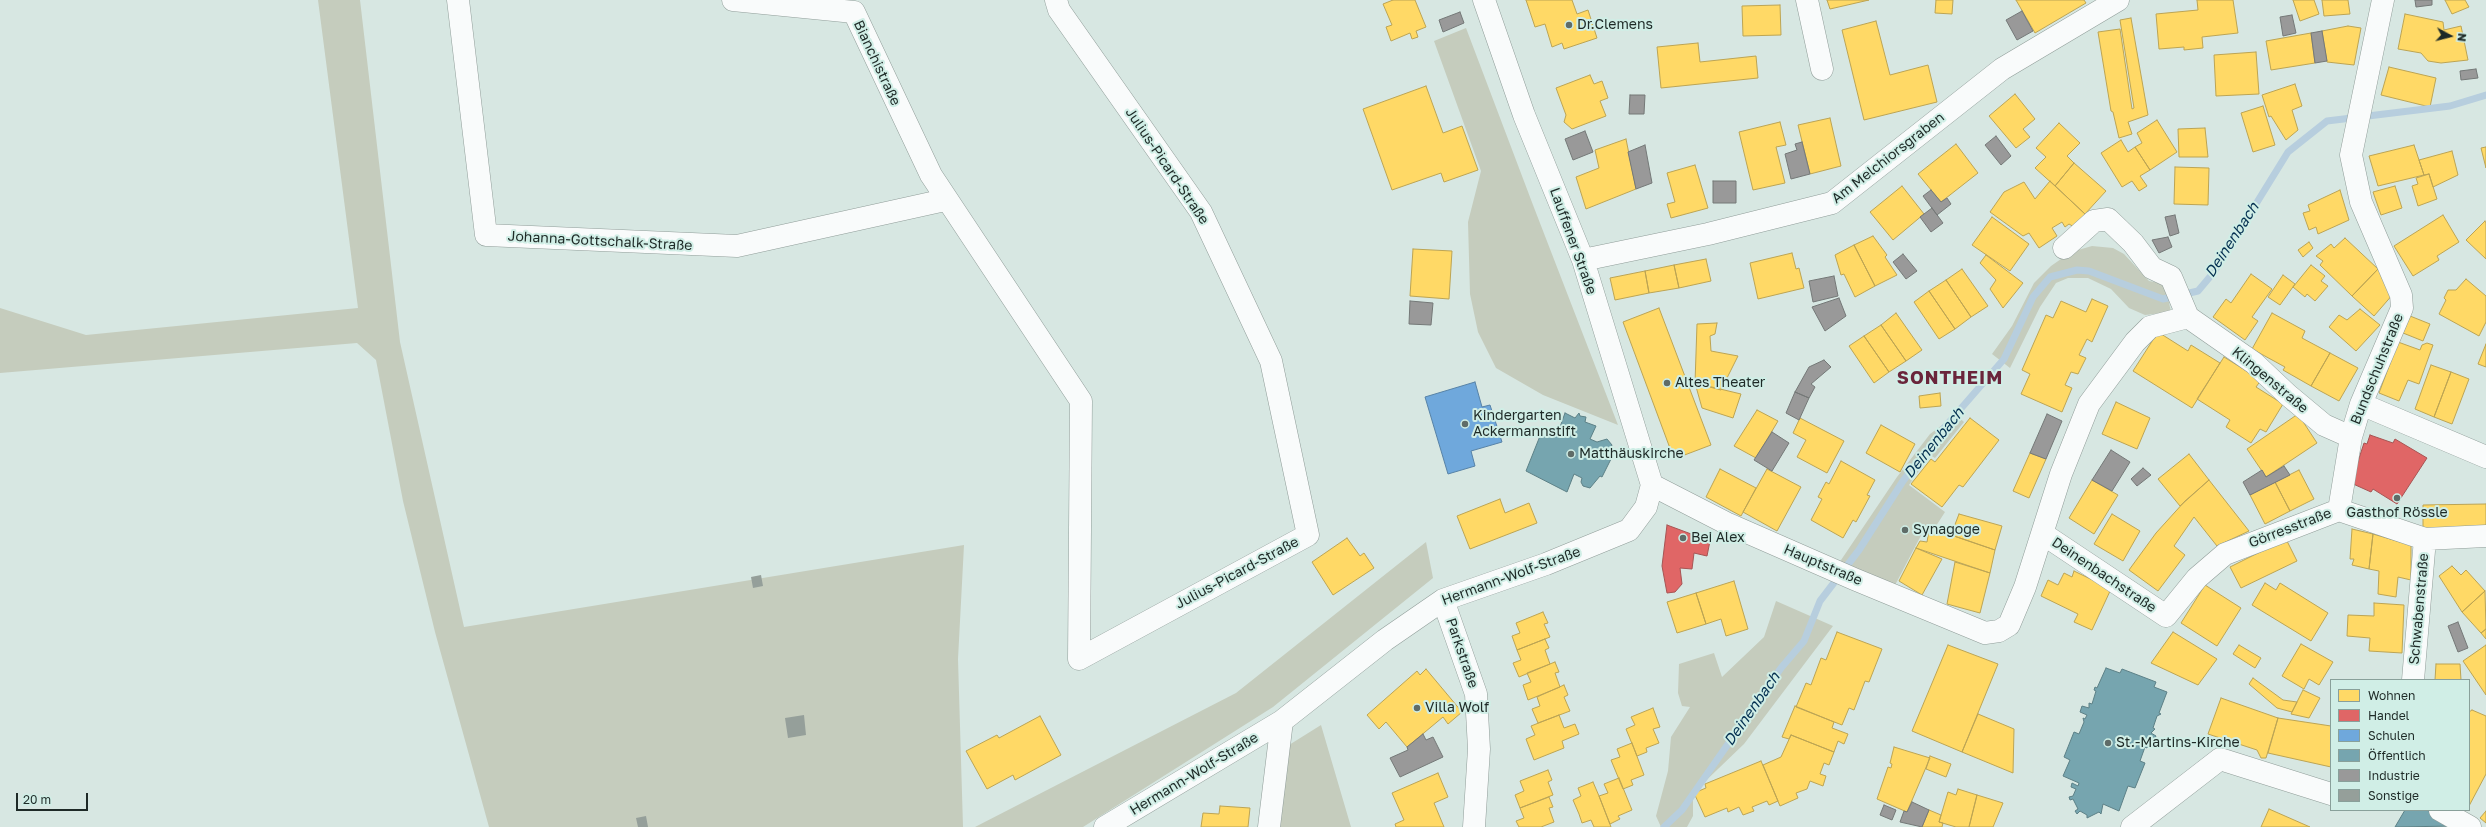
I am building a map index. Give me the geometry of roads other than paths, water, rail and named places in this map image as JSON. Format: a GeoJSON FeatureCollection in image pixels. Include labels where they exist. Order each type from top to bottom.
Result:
{"type":"FeatureCollection","features":[{"type":"Feature","properties":{"kind":"street","name":"Johanna-Gottschalk-Straße"},"geometry":{"type":"LineString","coordinates":[[458,0],[486,236],[737,246],[945,200]]}},
{"type":"Feature","properties":{"kind":"street","name":"Bianchistraße"},"geometry":{"type":"LineString","coordinates":[[733,0],[854,12],[931,175],[945,200]]}},
{"type":"Feature","properties":{"kind":"street","name":"Julius-Picard-Straße"},"geometry":{"type":"LineString","coordinates":[[945,200],[1081,401],[1079,658],[1308,535],[1271,361],[1200,212],[1059,10],[1056,0]]}},
{"type":"Feature","properties":{"kind":"street","name":"Lauffener Straße"},"geometry":{"type":"LineString","coordinates":[[1484,0],[1524,115],[1583,260],[1652,485]]}},
{"type":"Feature","properties":{"kind":"street"},"geometry":{"type":"LineString","coordinates":[[1807,0],[1822,69]]}},
{"type":"Feature","properties":{"kind":"street","name":"Bundschuhstraße"},"geometry":{"type":"LineString","coordinates":[[2339,510],[2351,437],[2361,404],[2402,308],[2401,295],[2361,202],[2351,155],[2352,143],[2383,0]]}},
{"type":"Feature","properties":{"kind":"street","name":"Am Melchiorsgraben"},"geometry":{"type":"LineString","coordinates":[[1583,260],[1708,234],[1832,203],[2002,69],[2111,1]]}},
{"type":"Feature","properties":{"kind":"street"},"geometry":{"type":"LineString","coordinates":[[2064,248],[2094,221],[2108,219],[2133,243],[2152,268],[2171,277],[2188,317]]}},
{"type":"Feature","properties":{"kind":"street","name":"Klingenstraße"},"geometry":{"type":"LineString","coordinates":[[2188,317],[2254,363],[2288,395],[2324,425],[2351,437]]}},
{"type":"Feature","properties":{"kind":"street","name":"Deinenbachstraße"},"geometry":{"type":"LineString","coordinates":[[1999,631],[2009,625],[2043,534],[2061,474],[2089,404],[2135,342],[2150,327],[2188,317]]}},
{"type":"Feature","properties":{"kind":"street"},"geometry":{"type":"LineString","coordinates":[[2361,404],[2486,457]]}},
{"type":"Feature","properties":{"kind":"street","name":"Hauptstraße"},"geometry":{"type":"LineString","coordinates":[[1652,485],[1726,523],[1854,579],[1985,633],[1999,631]]}},
{"type":"Feature","properties":{"kind":"street","name":"Hermann-Wolf-Straße"},"geometry":{"type":"LineString","coordinates":[[1105,827],[1282,721],[1385,640],[1443,600],[1546,564],[1629,530],[1646,507],[1652,485]]}},
{"type":"Feature","properties":{"kind":"street","name":"Görresstraße"},"geometry":{"type":"LineString","coordinates":[[2166,616],[2197,578],[2224,554],[2339,510],[2425,539],[2486,536]]}},
{"type":"Feature","properties":{"kind":"street","name":"Deinenbachstraße"},"geometry":{"type":"LineString","coordinates":[[2043,534],[2166,616]]}},
{"type":"Feature","properties":{"kind":"street","name":"Schwabenstraße"},"geometry":{"type":"LineString","coordinates":[[2413,679],[2425,539]]}},
{"type":"Feature","properties":{"kind":"street","name":"Parkstraße"},"geometry":{"type":"LineString","coordinates":[[1443,600],[1476,694],[1479,749],[1474,827]]}},
{"type":"Feature","properties":{"kind":"street","name":"Hermann-Wolf-Straße"},"geometry":{"type":"LineString","coordinates":[[1269,827],[1282,721]]}},
{"type":"Feature","properties":{"kind":"street"},"geometry":{"type":"LineString","coordinates":[[2132,827],[2220,759],[2330,794]]}},
{"type":"Feature","properties":{"kind":"street"},"geometry":{"type":"LineString","coordinates":[[2442,811],[2470,827]]}},
{"type":"Feature","properties":{"kind":"waterway","name":"Deinenbach"},"geometry":{"type":"LineString","coordinates":[[1664,827],[1682,810],[1781,668],[1804,641],[1820,601],[1859,550],[1903,481],[1944,428],[2004,359],[2033,297],[2050,277],[2077,270],[2089,271],[2163,299],[2198,291],[2214,272],[2288,152],[2327,121],[2450,106],[2486,95]]}},
{"type":"Feature","properties":{"kind":"place","name":"Dr.Clemens"},"geometry":{"type":"Point","coordinates":[1569,25]}},
{"type":"Feature","properties":{"kind":"place","name":"Altes Theater"},"geometry":{"type":"Point","coordinates":[1667,383]}},
{"type":"Feature","properties":{"kind":"place","name":"Kindergarten Ackermannstift"},"geometry":{"type":"Point","coordinates":[1465,424]}},
{"type":"Feature","properties":{"kind":"place","name":"Matthäuskirche"},"geometry":{"type":"Point","coordinates":[1571,454]}},
{"type":"Feature","properties":{"kind":"place","name":"Gasthof Rössle"},"geometry":{"type":"Point","coordinates":[2397,498]}},
{"type":"Feature","properties":{"kind":"place","name":"Synagoge"},"geometry":{"type":"Point","coordinates":[1905,530]}},
{"type":"Feature","properties":{"kind":"place","name":"Bei Alex"},"geometry":{"type":"Point","coordinates":[1683,538]}},
{"type":"Feature","properties":{"kind":"place","name":"Villa Wolf"},"geometry":{"type":"Point","coordinates":[1417,708]}},
{"type":"Feature","properties":{"kind":"place","name":"St.-Martins-Kirche"},"geometry":{"type":"Point","coordinates":[2108,743]}},
{"type":"Feature","properties":{"kind":"district","name":"SONTHEIM"},"geometry":{"type":"Point","coordinates":[1950,378]}}]}
